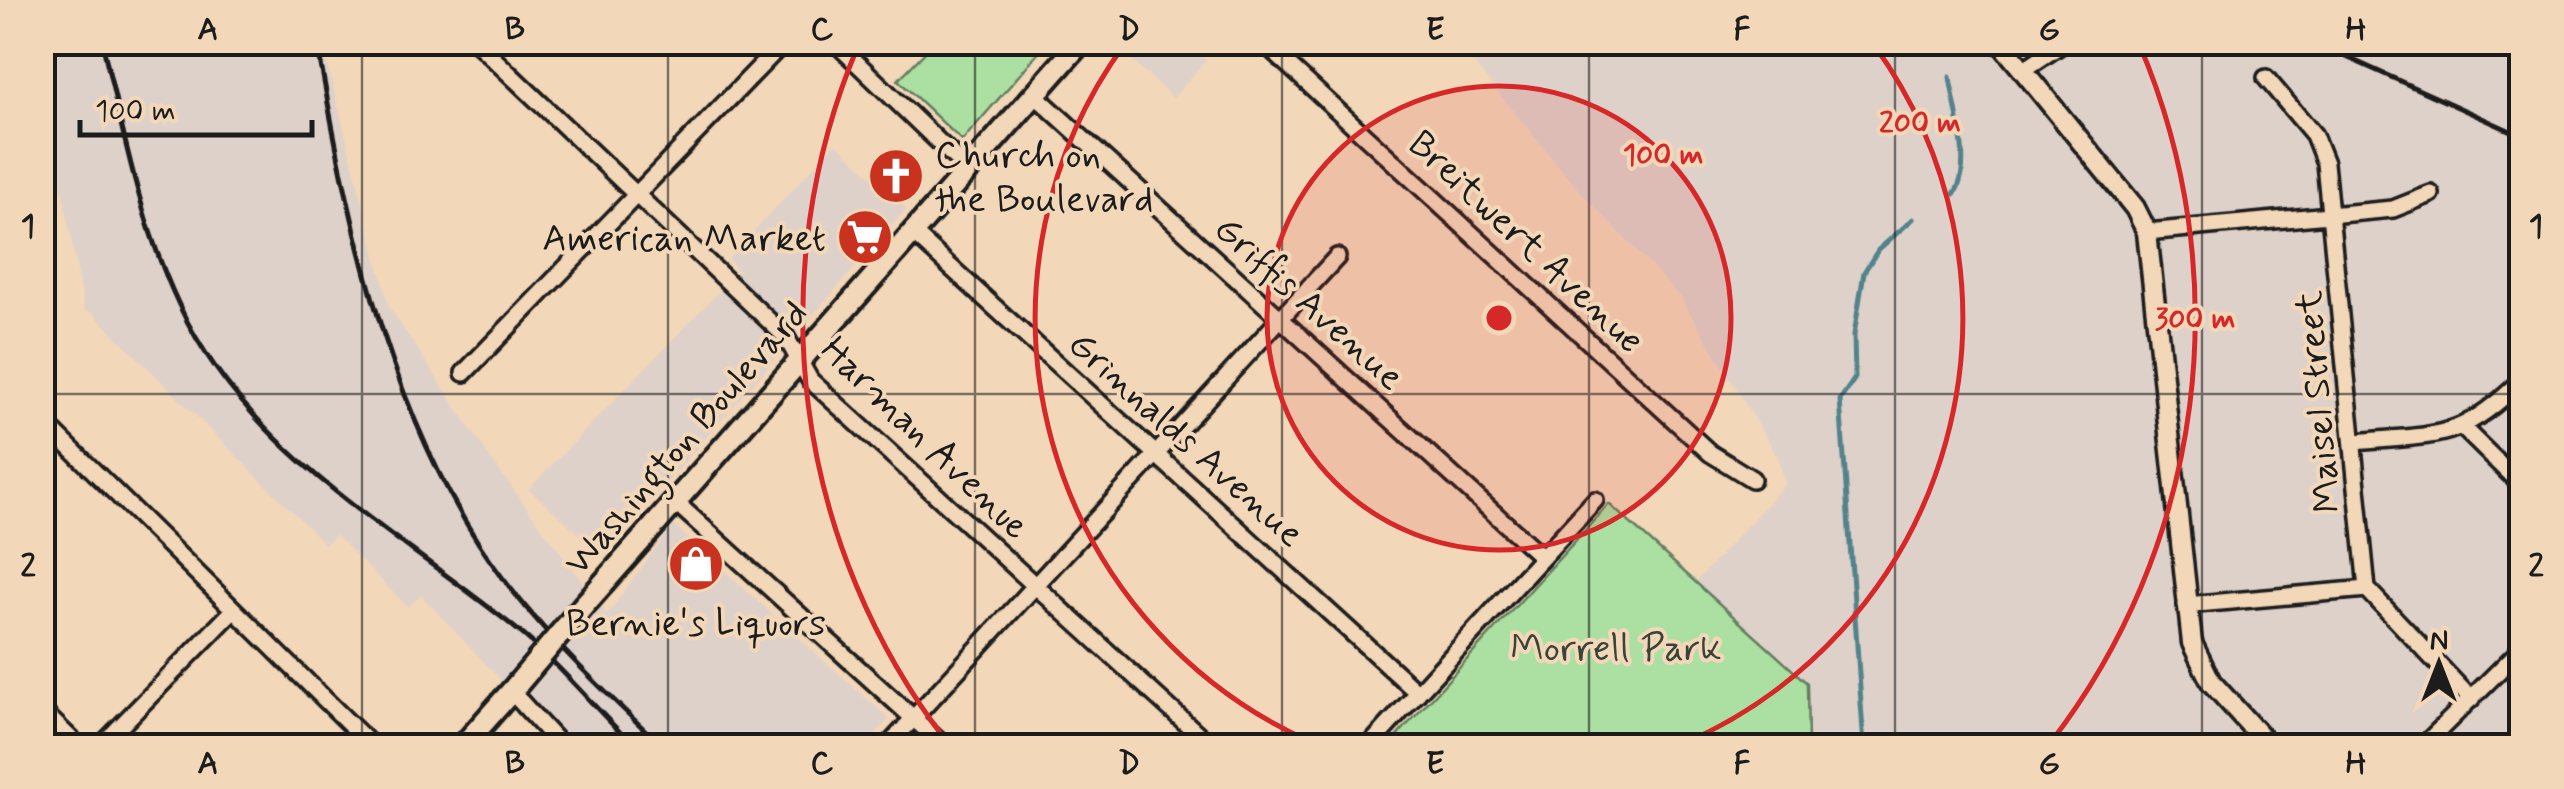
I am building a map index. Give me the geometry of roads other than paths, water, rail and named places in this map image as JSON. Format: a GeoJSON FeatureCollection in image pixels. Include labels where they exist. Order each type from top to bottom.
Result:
{"type":"FeatureCollection","features":[{"type":"Feature","properties":{"kind":"main road","name":"Washington Boulevard"},"geometry":{"type":"LineString","coordinates":[[463,746],[673,500],[1081,42]]}},
{"type":"Feature","properties":{"kind":"street","name":"Harman Avenue"},"geometry":{"type":"LineString","coordinates":[[476,42],[786,338],[796,362],[869,436],[1210,746]]}},
{"type":"Feature","properties":{"kind":"street"},"geometry":{"type":"LineString","coordinates":[[464,373],[784,42]]}},
{"type":"Feature","properties":{"kind":"street"},"geometry":{"type":"LineString","coordinates":[[834,42],[968,170]]}},
{"type":"Feature","properties":{"kind":"street","name":"Breitwert Avenue"},"geometry":{"type":"LineString","coordinates":[[1263,42],[1710,453],[1752,479]]}},
{"type":"Feature","properties":{"kind":"street"},"geometry":{"type":"LineString","coordinates":[[2000,42],[2134,208],[2147,232],[2186,605],[2200,664],[2227,704],[2269,746]]}},
{"type":"Feature","properties":{"kind":"street"},"geometry":{"type":"LineString","coordinates":[[2023,70],[2064,42]]}},
{"type":"Feature","properties":{"kind":"street","name":"Maisel Street"},"geometry":{"type":"LineString","coordinates":[[2266,78],[2322,150],[2332,216],[2368,589]]}},
{"type":"Feature","properties":{"kind":"street","name":"Griffis Avenue"},"geometry":{"type":"LineString","coordinates":[[1035,95],[1542,557]]}},
{"type":"Feature","properties":{"kind":"street"},"geometry":{"type":"LineString","coordinates":[[2147,232],[2394,209],[2431,194]]}},
{"type":"Feature","properties":{"kind":"street","name":"Grinnalds Avenue"},"geometry":{"type":"LineString","coordinates":[[912,232],[1418,693]]}},
{"type":"Feature","properties":{"kind":"street"},"geometry":{"type":"LineString","coordinates":[[888,746],[1337,257]]}},
{"type":"Feature","properties":{"kind":"street"},"geometry":{"type":"LineString","coordinates":[[2355,442],[2463,428],[2480,419],[2522,380]]}},
{"type":"Feature","properties":{"kind":"street"},"geometry":{"type":"LineString","coordinates":[[42,420],[372,746]]}},
{"type":"Feature","properties":{"kind":"street"},"geometry":{"type":"LineString","coordinates":[[2463,428],[2522,486]]}},
{"type":"Feature","properties":{"kind":"street"},"geometry":{"type":"LineString","coordinates":[[673,500],[944,746]]}},
{"type":"Feature","properties":{"kind":"street"},"geometry":{"type":"LineString","coordinates":[[1368,746],[1595,500]]}},
{"type":"Feature","properties":{"kind":"street"},"geometry":{"type":"LineString","coordinates":[[2186,605],[2368,589],[2471,699]]}},
{"type":"Feature","properties":{"kind":"street"},"geometry":{"type":"LineString","coordinates":[[102,746],[234,610]]}},
{"type":"Feature","properties":{"kind":"street"},"geometry":{"type":"LineString","coordinates":[[2424,746],[2522,648]]}},
{"type":"Feature","properties":{"kind":"street"},"geometry":{"type":"LineString","coordinates":[[514,689],[561,746]]}},
{"type":"Feature","properties":{"kind":"street"},"geometry":{"type":"LineString","coordinates":[[42,713],[76,746]]}},
{"type":"Feature","properties":{"kind":"waterway"},"geometry":{"type":"LineString","coordinates":[[1950,77],[1963,154],[1960,183],[1954,194]]}},
{"type":"Feature","properties":{"kind":"waterway"},"geometry":{"type":"LineString","coordinates":[[1864,746],[1840,400],[1855,378],[1854,335],[1864,272],[1878,250],[1913,219]]}},
{"type":"Feature","properties":{"kind":"railway"},"geometry":{"type":"LineString","coordinates":[[102,42],[153,242],[179,305],[208,357],[243,403],[284,446],[374,522],[531,641],[634,746]]}},
{"type":"Feature","properties":{"kind":"railway"},"geometry":{"type":"LineString","coordinates":[[317,42],[356,237],[374,302],[418,427],[446,487],[479,544],[519,599],[588,675],[662,746]]}},
{"type":"Feature","properties":{"kind":"railway"},"geometry":{"type":"LineString","coordinates":[[2313,42],[2522,136]]}},
{"type":"Feature","properties":{"kind":"place","name":"Church on the Boulevard"},"geometry":{"type":"Point","coordinates":[896,176]}},
{"type":"Feature","properties":{"kind":"place","name":"American Market"},"geometry":{"type":"Point","coordinates":[865,237]}},
{"type":"Feature","properties":{"kind":"place","name":"Bernie's Liquors"},"geometry":{"type":"Point","coordinates":[696,564]}},
{"type":"Feature","properties":{"kind":"park label","name":"Morrell Park"},"geometry":{"type":"Point","coordinates":[1616,647]}}]}
